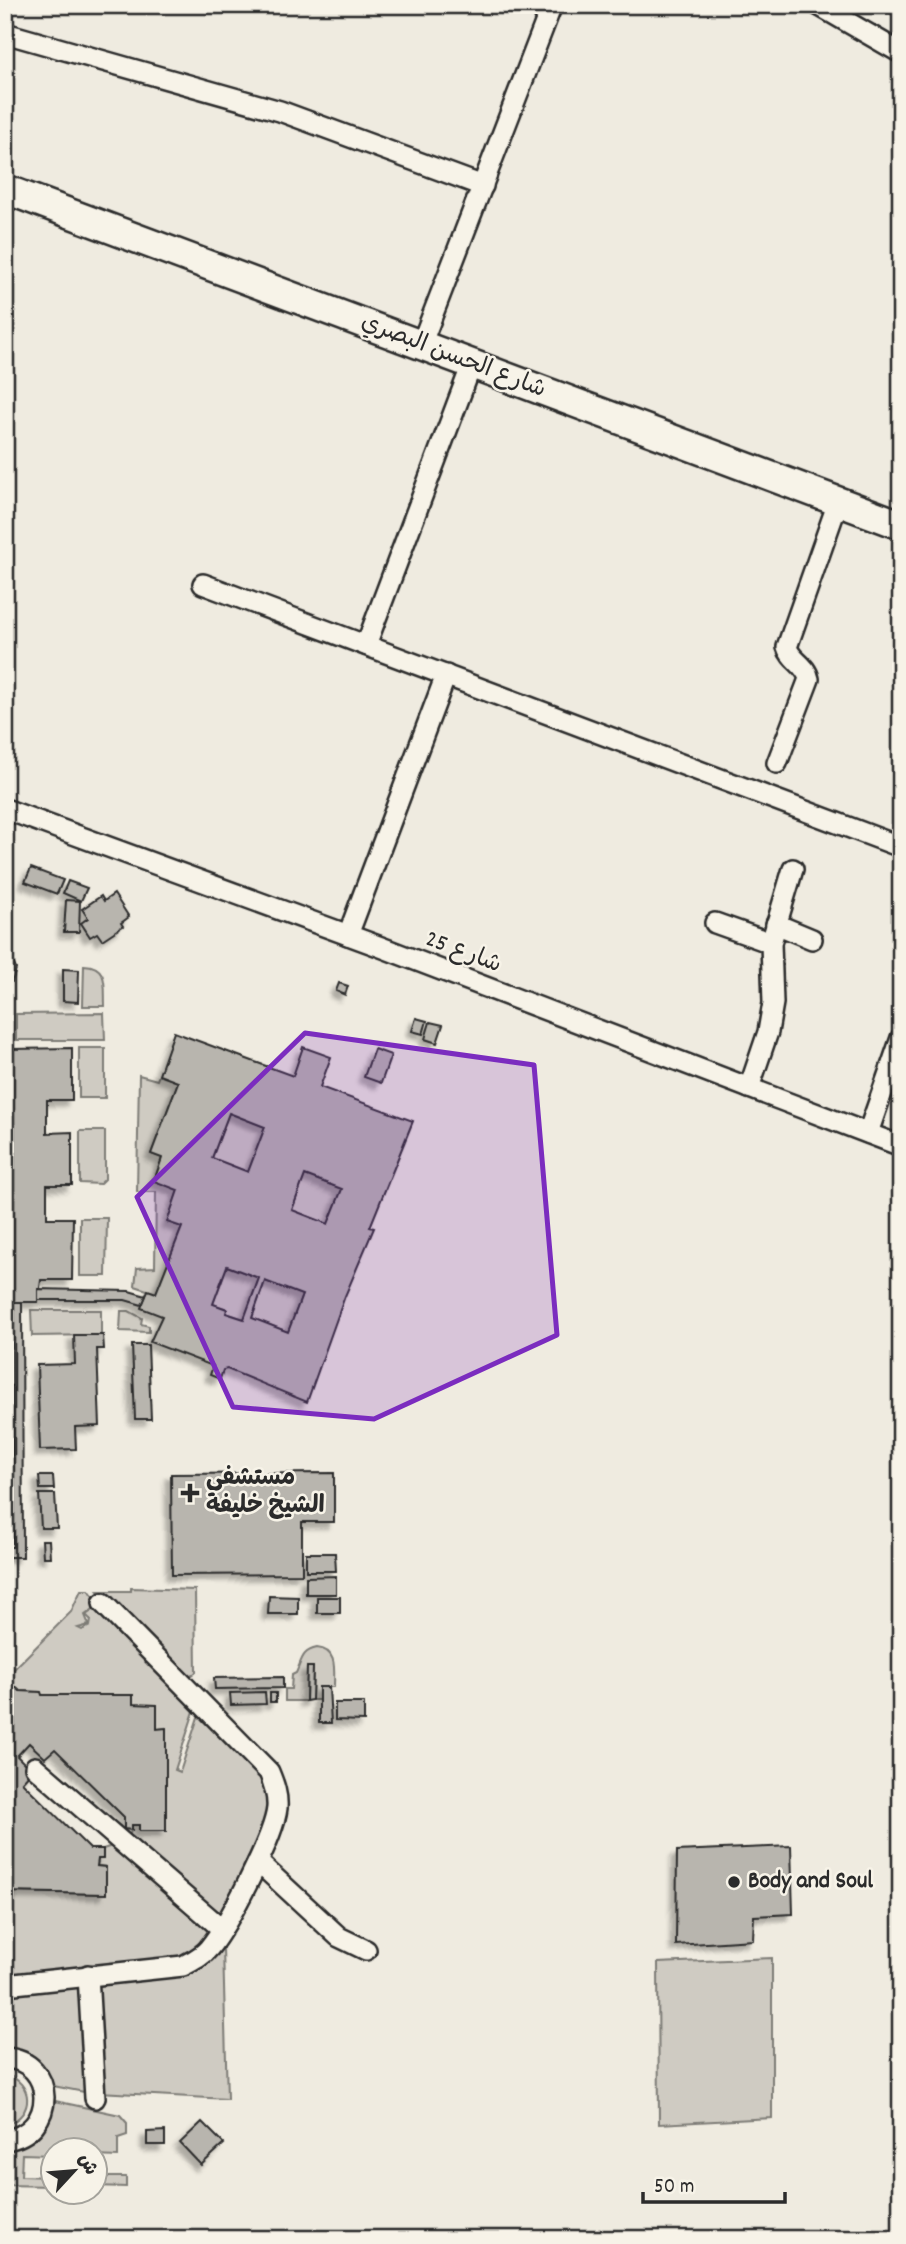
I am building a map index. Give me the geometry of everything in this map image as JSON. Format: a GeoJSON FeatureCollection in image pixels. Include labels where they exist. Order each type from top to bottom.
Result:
{"type":"FeatureCollection","features":[{"type":"Feature","properties":{"kind":"street"},"geometry":{"type":"LineString","coordinates":[[421,345],[552,5]]}},
{"type":"Feature","properties":{"kind":"street"},"geometry":{"type":"LineString","coordinates":[[818,5],[899,49]]}},
{"type":"Feature","properties":{"kind":"street"},"geometry":{"type":"LineString","coordinates":[[5,33],[280,111],[483,186]]}},
{"type":"Feature","properties":{"kind":"street","name":"شارع الحسن البصري"},"geometry":{"type":"LineString","coordinates":[[5,189],[901,525]]}},
{"type":"Feature","properties":{"kind":"street"},"geometry":{"type":"LineString","coordinates":[[366,645],[472,364]]}},
{"type":"Feature","properties":{"kind":"street"},"geometry":{"type":"LineString","coordinates":[[777,763],[809,679],[807,671],[789,655],[787,648],[838,502]]}},
{"type":"Feature","properties":{"kind":"street"},"geometry":{"type":"LineString","coordinates":[[203,584],[901,847]]}},
{"type":"Feature","properties":{"kind":"street"},"geometry":{"type":"LineString","coordinates":[[348,935],[446,675]]}},
{"type":"Feature","properties":{"kind":"street","name":"شارع 25"},"geometry":{"type":"LineString","coordinates":[[5,809],[348,935],[901,1146]]}},
{"type":"Feature","properties":{"kind":"street"},"geometry":{"type":"LineString","coordinates":[[749,1088],[768,1032],[773,1003],[774,934],[793,869]]}},
{"type":"Feature","properties":{"kind":"street"},"geometry":{"type":"LineString","coordinates":[[715,923],[812,939]]}},
{"type":"Feature","properties":{"kind":"street"},"geometry":{"type":"LineString","coordinates":[[868,1133],[901,1038]]}},
{"type":"Feature","properties":{"kind":"street"},"geometry":{"type":"LineString","coordinates":[[5,1985],[183,1966],[210,1948],[258,1862],[274,1823],[276,1789],[269,1772],[103,1603]]}},
{"type":"Feature","properties":{"kind":"street"},"geometry":{"type":"LineString","coordinates":[[35,1768],[221,1928]]}},
{"type":"Feature","properties":{"kind":"street"},"geometry":{"type":"LineString","coordinates":[[258,1862],[340,1937],[366,1950]]}},
{"type":"Feature","properties":{"kind":"street"},"geometry":{"type":"LineString","coordinates":[[88,1975],[95,2098]]}},
{"type":"Feature","properties":{"kind":"street"},"geometry":{"type":"LineString","coordinates":[[5,2058],[22,2062],[32,2069],[44,2090],[45,2102],[36,2125],[27,2134],[5,2140]]}},
{"type":"Feature","properties":{"kind":"highlighted area"},"geometry":{"type":"Polygon","coordinates":[[[305,1033],[534,1065],[557,1335],[374,1419],[233,1407],[137,1197],[305,1033]]]}},
{"type":"Feature","properties":{"kind":"shaded area"},"geometry":{"type":"Polygon","coordinates":[[[84,965],[98,969],[104,978],[105,1006],[83,1006],[84,965]]]}},
{"type":"Feature","properties":{"kind":"shaded area"},"geometry":{"type":"Polygon","coordinates":[[[104,1013],[105,1040],[16,1040],[16,1014],[104,1013]]]}},
{"type":"Feature","properties":{"kind":"shaded area"},"geometry":{"type":"Polygon","coordinates":[[[79,1048],[105,1048],[105,1098],[79,1098],[79,1048]]]}},
{"type":"Feature","properties":{"kind":"shaded area"},"geometry":{"type":"Polygon","coordinates":[[[139,1075],[157,1080],[159,1075],[178,1082],[151,1154],[162,1158],[154,1180],[178,1190],[168,1222],[182,1227],[156,1293],[135,1286],[137,1268],[155,1267],[156,1192],[137,1192],[139,1075]]]}},
{"type":"Feature","properties":{"kind":"shaded area"},"geometry":{"type":"Polygon","coordinates":[[[229,1113],[265,1127],[248,1172],[212,1158],[229,1113]]]}},
{"type":"Feature","properties":{"kind":"shaded area"},"geometry":{"type":"Polygon","coordinates":[[[80,1131],[105,1131],[105,1179],[100,1184],[80,1183],[80,1131]]]}},
{"type":"Feature","properties":{"kind":"shaded area"},"geometry":{"type":"Polygon","coordinates":[[[305,1175],[342,1189],[328,1224],[292,1210],[305,1175]]]}},
{"type":"Feature","properties":{"kind":"shaded area"},"geometry":{"type":"Polygon","coordinates":[[[80,1218],[107,1218],[106,1276],[80,1276],[80,1218]]]}},
{"type":"Feature","properties":{"kind":"shaded area"},"geometry":{"type":"Polygon","coordinates":[[[227,1266],[259,1278],[244,1319],[226,1313],[227,1309],[213,1304],[227,1266]]]}},
{"type":"Feature","properties":{"kind":"shaded area"},"geometry":{"type":"Polygon","coordinates":[[[265,1281],[302,1295],[288,1332],[252,1318],[265,1281]]]}},
{"type":"Feature","properties":{"kind":"shaded area"},"geometry":{"type":"Polygon","coordinates":[[[31,1310],[101,1310],[101,1335],[32,1336],[31,1310]]]}},
{"type":"Feature","properties":{"kind":"shaded area"},"geometry":{"type":"Polygon","coordinates":[[[121,1311],[129,1311],[142,1318],[141,1324],[149,1326],[149,1332],[120,1331],[121,1311]]]}},
{"type":"Feature","properties":{"kind":"shaded area"},"geometry":{"type":"Polygon","coordinates":[[[131,1588],[195,1590],[196,1672],[185,1681],[98,1591],[131,1591],[131,1588]]]}},
{"type":"Feature","properties":{"kind":"shaded area"},"geometry":{"type":"Polygon","coordinates":[[[81,1590],[89,1590],[100,1604],[85,1615],[89,1625],[78,1628],[82,1630],[90,1626],[91,1620],[86,1615],[101,1605],[197,1702],[175,1770],[180,1772],[201,1708],[267,1776],[270,1826],[220,1916],[128,1843],[132,1825],[139,1825],[139,1831],[166,1831],[165,1728],[157,1729],[133,1704],[133,1695],[42,1695],[40,1692],[20,1691],[5,1678],[71,1612],[81,1590]]]}},
{"type":"Feature","properties":{"kind":"shaded area"},"geometry":{"type":"Polygon","coordinates":[[[317,1648],[332,1657],[334,1687],[319,1687],[319,1700],[312,1700],[313,1668],[307,1667],[306,1701],[285,1701],[285,1689],[291,1689],[292,1675],[296,1673],[308,1651],[317,1648]]]}},
{"type":"Feature","properties":{"kind":"shaded area"},"geometry":{"type":"Polygon","coordinates":[[[118,1844],[212,1929],[197,1955],[5,1981],[5,1892],[106,1894],[106,1867],[97,1866],[98,1859],[103,1859],[103,1849],[118,1844]]]}},
{"type":"Feature","properties":{"kind":"shaded area"},"geometry":{"type":"Polygon","coordinates":[[[214,1947],[223,1948],[227,2099],[99,2092],[94,1988],[99,1981],[214,1947]]]}},
{"type":"Feature","properties":{"kind":"shaded area"},"geometry":{"type":"Polygon","coordinates":[[[772,1958],[772,2118],[659,2124],[658,1963],[772,1958]]]}},
{"type":"Feature","properties":{"kind":"shaded area"},"geometry":{"type":"Polygon","coordinates":[[[81,1983],[87,2091],[84,2092],[43,2084],[5,2056],[5,1988],[81,1983]]]}},
{"type":"Feature","properties":{"kind":"shaded area"},"geometry":{"type":"Polygon","coordinates":[[[6,2075],[21,2084],[27,2099],[22,2114],[7,2124],[6,2075]]]}},
{"type":"Feature","properties":{"kind":"shaded area"},"geometry":{"type":"Polygon","coordinates":[[[46,2099],[120,2115],[127,2123],[127,2135],[118,2138],[118,2157],[108,2157],[108,2136],[38,2136],[38,2155],[22,2154],[21,2176],[38,2177],[38,2186],[5,2185],[5,2143],[46,2099]]]}},
{"type":"Feature","properties":{"kind":"shaded area"},"geometry":{"type":"Polygon","coordinates":[[[108,2177],[126,2177],[126,2187],[108,2186],[108,2177]]]}},
{"type":"Feature","properties":{"kind":"building"},"geometry":{"type":"Polygon","coordinates":[[[31,868],[63,880],[57,894],[25,882],[31,868]]]}},
{"type":"Feature","properties":{"kind":"building"},"geometry":{"type":"Polygon","coordinates":[[[68,881],[87,888],[81,901],[63,893],[68,881]]]}},
{"type":"Feature","properties":{"kind":"building"},"geometry":{"type":"Polygon","coordinates":[[[114,894],[129,917],[121,923],[123,926],[102,940],[97,933],[90,937],[81,923],[88,918],[82,909],[101,896],[104,901],[114,894]]]}},
{"type":"Feature","properties":{"kind":"building"},"geometry":{"type":"Polygon","coordinates":[[[66,900],[80,901],[79,932],[64,932],[66,900]]]}},
{"type":"Feature","properties":{"kind":"building"},"geometry":{"type":"Polygon","coordinates":[[[5,957],[11,957],[16,969],[12,982],[5,981],[5,957]]]}},
{"type":"Feature","properties":{"kind":"building"},"geometry":{"type":"Polygon","coordinates":[[[63,969],[79,970],[78,1002],[63,1001],[63,969]]]}},
{"type":"Feature","properties":{"kind":"building"},"geometry":{"type":"Polygon","coordinates":[[[339,983],[348,986],[345,995],[336,991],[339,983]]]}},
{"type":"Feature","properties":{"kind":"building"},"geometry":{"type":"Polygon","coordinates":[[[5,1015],[12,1015],[12,1049],[72,1048],[72,1100],[47,1100],[47,1133],[72,1132],[72,1185],[47,1185],[47,1218],[73,1218],[72,1280],[41,1280],[38,1302],[10,1302],[10,1305],[5,1305],[5,1015]]]}},
{"type":"Feature","properties":{"kind":"building"},"geometry":{"type":"Polygon","coordinates":[[[416,1018],[427,1021],[423,1034],[412,1031],[416,1018]]]}},
{"type":"Feature","properties":{"kind":"building"},"geometry":{"type":"Polygon","coordinates":[[[430,1022],[443,1025],[437,1043],[425,1039],[430,1022]]]}},
{"type":"Feature","properties":{"kind":"building"},"geometry":{"type":"Polygon","coordinates":[[[174,1032],[293,1076],[303,1047],[331,1057],[320,1087],[413,1121],[370,1227],[374,1228],[345,1296],[307,1402],[227,1369],[223,1370],[220,1379],[210,1375],[213,1366],[150,1342],[162,1316],[141,1308],[148,1290],[156,1293],[182,1227],[167,1222],[178,1190],[154,1181],[162,1158],[151,1154],[178,1082],[159,1075],[174,1032]],[[229,1113],[212,1158],[248,1172],[265,1127],[229,1113]],[[305,1175],[292,1210],[328,1224],[342,1189],[305,1175]],[[227,1266],[213,1304],[227,1309],[226,1313],[244,1319],[259,1278],[227,1266]],[[265,1281],[252,1318],[288,1332],[302,1295],[265,1281]]]}},
{"type":"Feature","properties":{"kind":"building"},"geometry":{"type":"Polygon","coordinates":[[[374,1049],[391,1055],[381,1083],[364,1077],[374,1049]]]}},
{"type":"Feature","properties":{"kind":"building"},"geometry":{"type":"Polygon","coordinates":[[[38,1289],[129,1291],[146,1296],[142,1305],[125,1300],[38,1300],[38,1289]]]}},
{"type":"Feature","properties":{"kind":"building"},"geometry":{"type":"Polygon","coordinates":[[[12,1302],[22,1302],[23,1557],[5,1557],[5,1547],[13,1547],[12,1302]]]}},
{"type":"Feature","properties":{"kind":"building"},"geometry":{"type":"Polygon","coordinates":[[[74,1335],[103,1335],[104,1349],[97,1349],[100,1426],[75,1427],[76,1449],[40,1450],[37,1365],[75,1364],[74,1335]]]}},
{"type":"Feature","properties":{"kind":"building"},"geometry":{"type":"Polygon","coordinates":[[[132,1345],[148,1345],[151,1419],[135,1419],[132,1345]]]}},
{"type":"Feature","properties":{"kind":"building"},"geometry":{"type":"Polygon","coordinates":[[[5,1413],[12,1413],[12,1458],[5,1458],[5,1413]]]}},
{"type":"Feature","properties":{"kind":"building"},"geometry":{"type":"Polygon","coordinates":[[[334,1473],[334,1522],[302,1522],[302,1574],[172,1575],[171,1474],[334,1473]]]}},
{"type":"Feature","properties":{"kind":"building"},"geometry":{"type":"Polygon","coordinates":[[[5,1475],[12,1475],[13,1547],[5,1547],[5,1475]]]}},
{"type":"Feature","properties":{"kind":"building"},"geometry":{"type":"Polygon","coordinates":[[[39,1476],[53,1476],[54,1489],[40,1489],[39,1476]]]}},
{"type":"Feature","properties":{"kind":"building"},"geometry":{"type":"Polygon","coordinates":[[[39,1494],[55,1494],[57,1528],[41,1528],[39,1494]]]}},
{"type":"Feature","properties":{"kind":"building"},"geometry":{"type":"Polygon","coordinates":[[[42,1540],[49,1540],[50,1557],[43,1557],[42,1540]]]}},
{"type":"Feature","properties":{"kind":"building"},"geometry":{"type":"Polygon","coordinates":[[[306,1553],[335,1553],[336,1571],[306,1571],[306,1553]]]}},
{"type":"Feature","properties":{"kind":"building"},"geometry":{"type":"Polygon","coordinates":[[[336,1576],[336,1594],[306,1594],[306,1577],[336,1576]]]}},
{"type":"Feature","properties":{"kind":"building"},"geometry":{"type":"Polygon","coordinates":[[[269,1596],[298,1597],[298,1614],[268,1614],[269,1596]]]}},
{"type":"Feature","properties":{"kind":"building"},"geometry":{"type":"Polygon","coordinates":[[[317,1597],[340,1597],[340,1613],[317,1613],[317,1597]]]}},
{"type":"Feature","properties":{"kind":"building"},"geometry":{"type":"Polygon","coordinates":[[[307,1667],[313,1667],[312,1700],[306,1701],[307,1667]]]}},
{"type":"Feature","properties":{"kind":"building"},"geometry":{"type":"Polygon","coordinates":[[[283,1677],[283,1688],[215,1689],[214,1678],[283,1677]]]}},
{"type":"Feature","properties":{"kind":"building"},"geometry":{"type":"Polygon","coordinates":[[[5,1678],[20,1691],[41,1692],[42,1695],[133,1695],[133,1704],[157,1705],[157,1729],[166,1728],[166,1831],[139,1831],[139,1825],[132,1825],[132,1830],[124,1829],[124,1817],[55,1749],[45,1758],[29,1743],[17,1756],[32,1771],[22,1782],[90,1849],[103,1849],[103,1859],[98,1859],[97,1866],[106,1867],[106,1894],[5,1892],[5,1678]]]}},
{"type":"Feature","properties":{"kind":"building"},"geometry":{"type":"Polygon","coordinates":[[[319,1687],[329,1687],[331,1723],[319,1723],[319,1687]]]}},
{"type":"Feature","properties":{"kind":"building"},"geometry":{"type":"Polygon","coordinates":[[[265,1692],[266,1704],[231,1705],[230,1693],[265,1692]]]}},
{"type":"Feature","properties":{"kind":"building"},"geometry":{"type":"Polygon","coordinates":[[[270,1693],[276,1693],[276,1702],[270,1702],[270,1693]]]}},
{"type":"Feature","properties":{"kind":"building"},"geometry":{"type":"Polygon","coordinates":[[[335,1703],[364,1703],[364,1721],[335,1720],[335,1703]]]}},
{"type":"Feature","properties":{"kind":"building","name":"Body and Soul"},"geometry":{"type":"Polygon","coordinates":[[[791,1846],[793,1914],[754,1916],[753,1940],[676,1945],[677,1851],[791,1846]]]}},
{"type":"Feature","properties":{"kind":"building"},"geometry":{"type":"Polygon","coordinates":[[[202,2122],[224,2144],[201,2165],[180,2143],[202,2122]]]}},
{"type":"Feature","properties":{"kind":"building"},"geometry":{"type":"Polygon","coordinates":[[[165,2131],[165,2145],[147,2145],[147,2132],[165,2131]]]}},
{"type":"Feature","properties":{"kind":"place","name":"مستشفى الشيخ خليفة"},"geometry":{"type":"Point","coordinates":[190,1493]}},
{"type":"Feature","properties":{"kind":"place","name":"Body and Soul"},"geometry":{"type":"Point","coordinates":[734,1882]}}]}
